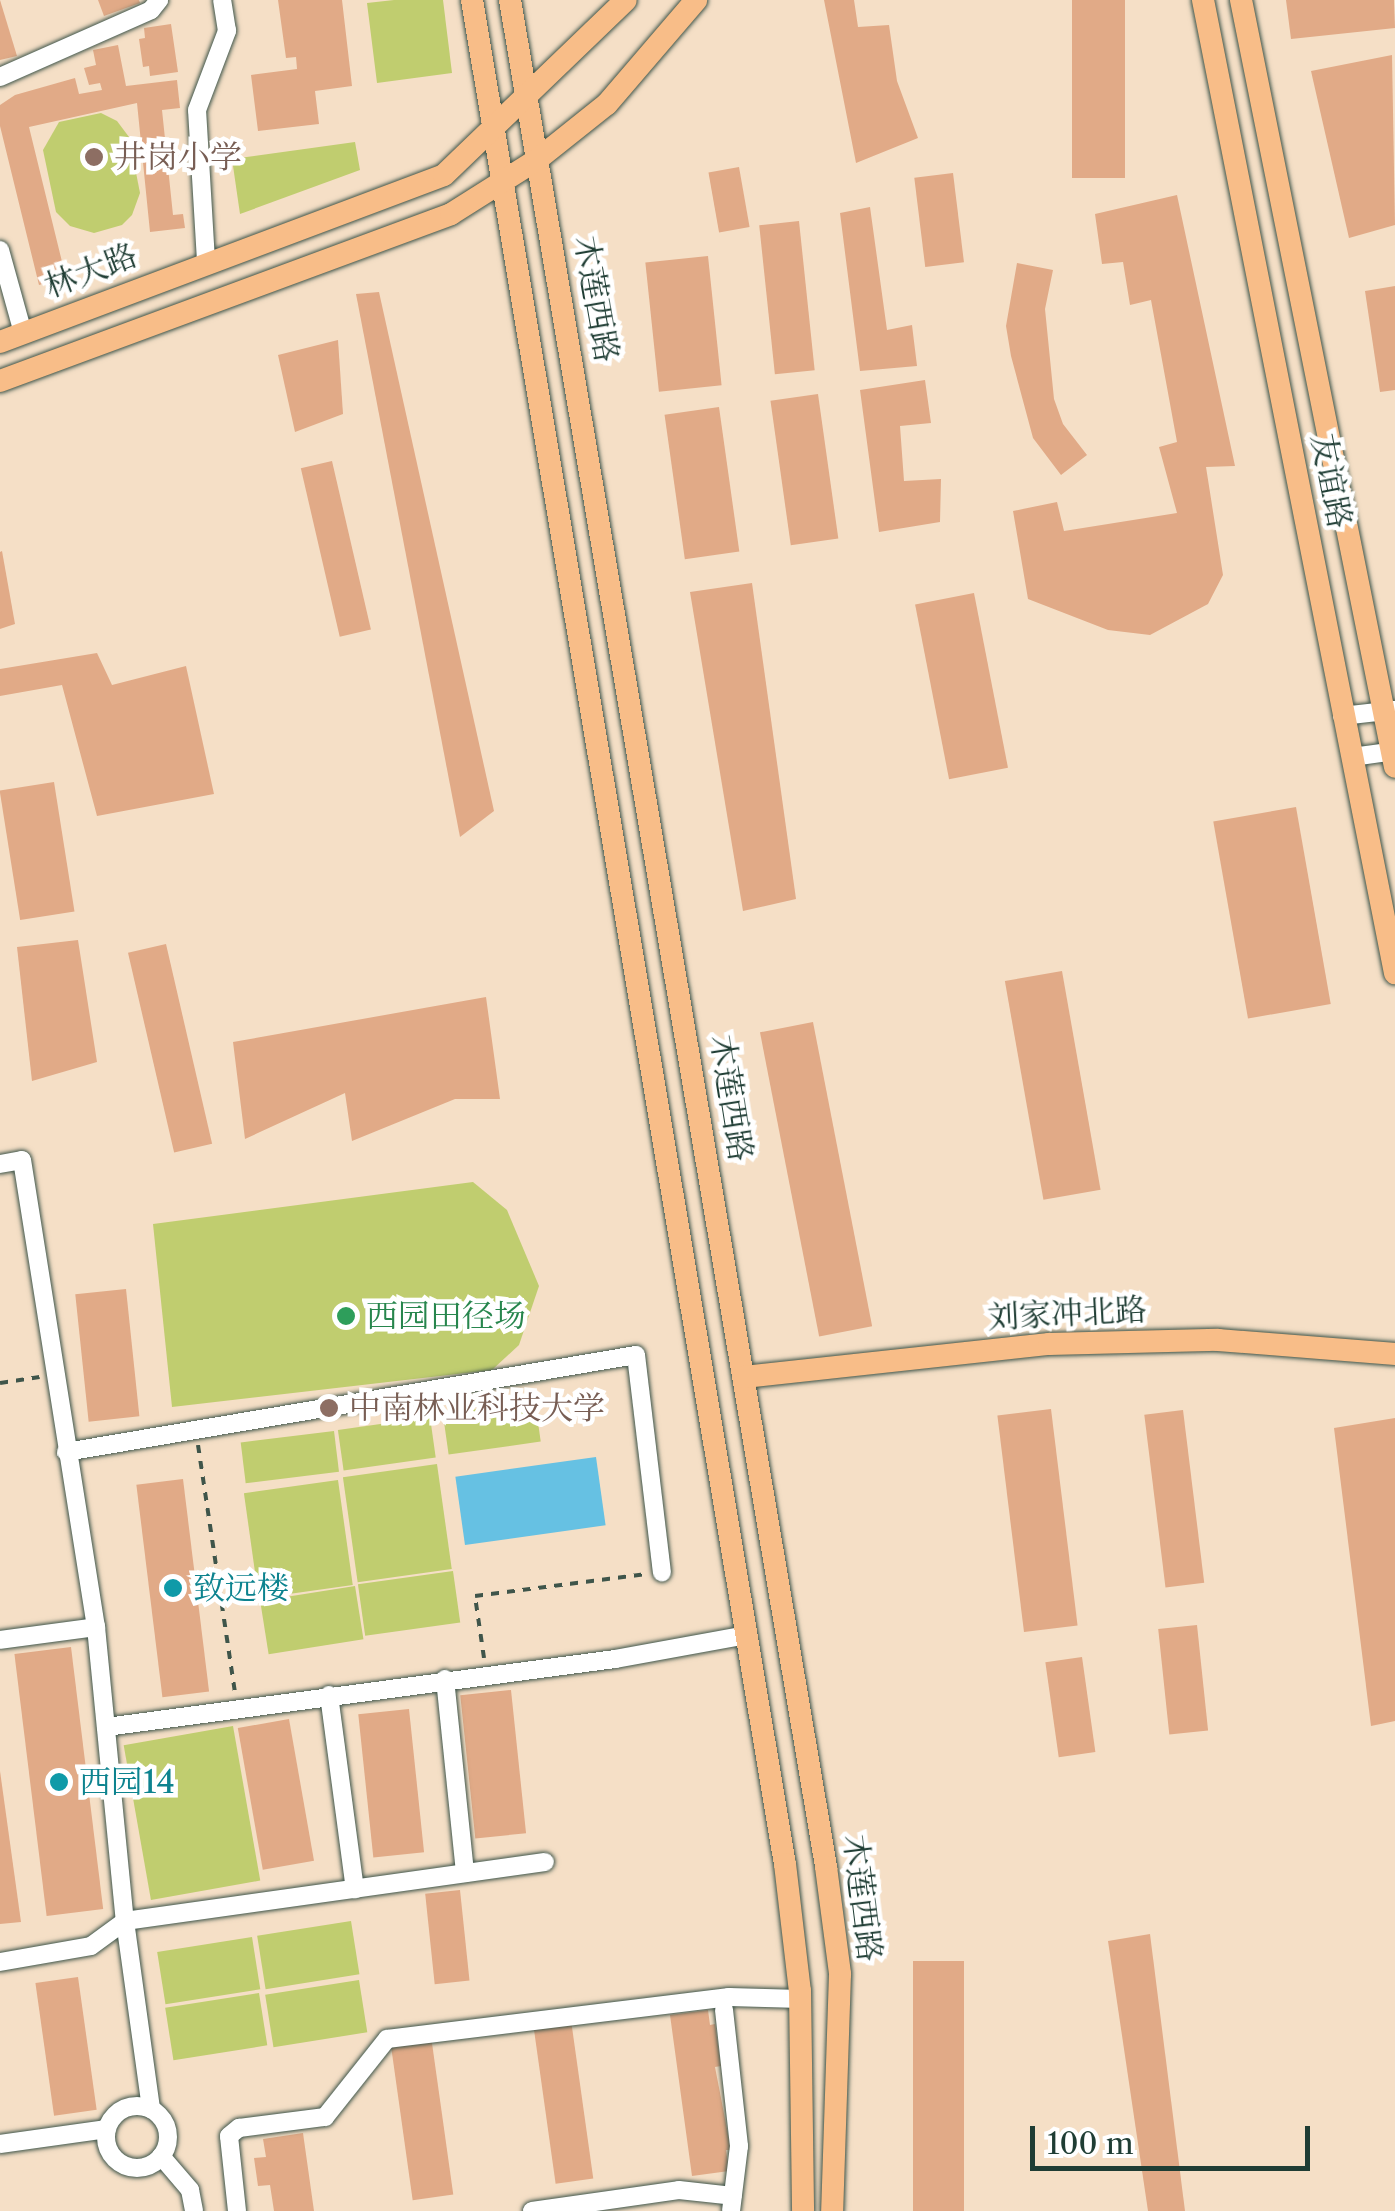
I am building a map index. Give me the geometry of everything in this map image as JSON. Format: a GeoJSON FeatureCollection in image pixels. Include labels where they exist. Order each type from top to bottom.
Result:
{"type":"FeatureCollection","features":[{"type":"Feature","properties":{"kind":"main road"},"geometry":{"type":"LineString","coordinates":[[472,0],[785,1864],[800,1998],[803,2211]]}},
{"type":"Feature","properties":{"kind":"main road","name":"木莲西路"},"geometry":{"type":"LineString","coordinates":[[510,0],[826,1867],[840,1974],[832,2211]]}},
{"type":"Feature","properties":{"kind":"main road","name":"林大路"},"geometry":{"type":"LineString","coordinates":[[0,342],[206,261],[444,175],[626,0]]}},
{"type":"Feature","properties":{"kind":"main road"},"geometry":{"type":"LineString","coordinates":[[0,381],[451,214],[538,160],[607,104],[696,0]]}},
{"type":"Feature","properties":{"kind":"main road","name":"友谊路"},"geometry":{"type":"LineString","coordinates":[[1203,0],[1395,974]]}},
{"type":"Feature","properties":{"kind":"main road","name":"友谊路"},"geometry":{"type":"LineString","coordinates":[[1240,0],[1389,710],[1394,757]]}},
{"type":"Feature","properties":{"kind":"main road","name":"刘家冲北路"},"geometry":{"type":"LineString","coordinates":[[745,1382],[1049,1344],[1218,1340],[1395,1354]]}},
{"type":"Feature","properties":{"kind":"main road","name":"刘家冲北路"},"geometry":{"type":"LineString","coordinates":[[745,1382],[1048,1354],[1224,1354],[1395,1368]]}},
{"type":"Feature","properties":{"kind":"street"},"geometry":{"type":"LineString","coordinates":[[0,77],[150,10],[159,0]]}},
{"type":"Feature","properties":{"kind":"street"},"geometry":{"type":"LineString","coordinates":[[206,261],[197,110],[226,31],[222,0]]}},
{"type":"Feature","properties":{"kind":"street"},"geometry":{"type":"LineString","coordinates":[[0,250],[23,333]]}},
{"type":"Feature","properties":{"kind":"street"},"geometry":{"type":"LineString","coordinates":[[1342,716],[1389,710]]}},
{"type":"Feature","properties":{"kind":"street"},"geometry":{"type":"LineString","coordinates":[[1352,756],[1394,757]]}},
{"type":"Feature","properties":{"kind":"street"},"geometry":{"type":"LineString","coordinates":[[0,1164],[22,1160],[96,1628],[125,1921],[151,2110],[166,2126],[168,2137],[161,2156],[144,2167],[124,2165],[109,2151],[106,2129],[111,2119],[130,2106],[151,2110]]}},
{"type":"Feature","properties":{"kind":"street"},"geometry":{"type":"LineString","coordinates":[[66,1452],[636,1355],[662,1572]]}},
{"type":"Feature","properties":{"kind":"street"},"geometry":{"type":"LineString","coordinates":[[0,1640],[96,1628]]}},
{"type":"Feature","properties":{"kind":"street"},"geometry":{"type":"LineString","coordinates":[[106,1727],[615,1658],[747,1635]]}},
{"type":"Feature","properties":{"kind":"street"},"geometry":{"type":"LineString","coordinates":[[446,1678],[464,1873]]}},
{"type":"Feature","properties":{"kind":"street"},"geometry":{"type":"LineString","coordinates":[[329,1696],[356,1889]]}},
{"type":"Feature","properties":{"kind":"street"},"geometry":{"type":"LineString","coordinates":[[0,1962],[91,1946],[125,1921],[545,1862]]}},
{"type":"Feature","properties":{"kind":"street"},"geometry":{"type":"LineString","coordinates":[[237,2211],[229,2136],[239,2128],[324,2117],[387,2039],[730,1997],[800,1998]]}},
{"type":"Feature","properties":{"kind":"street"},"geometry":{"type":"LineString","coordinates":[[532,2211],[679,2190],[732,2204],[739,2146],[724,2010]]}},
{"type":"Feature","properties":{"kind":"street"},"geometry":{"type":"LineString","coordinates":[[0,2144],[106,2129]]}},
{"type":"Feature","properties":{"kind":"street"},"geometry":{"type":"LineString","coordinates":[[161,2156],[190,2190],[194,2211]]}},
{"type":"Feature","properties":{"kind":"path"},"geometry":{"type":"LineString","coordinates":[[0,1383],[54,1374]]}},
{"type":"Feature","properties":{"kind":"path"},"geometry":{"type":"LineString","coordinates":[[196,1430],[237,1708]]}},
{"type":"Feature","properties":{"kind":"path"},"geometry":{"type":"LineString","coordinates":[[486,1673],[476,1596],[662,1572]]}},
{"type":"Feature","properties":{"kind":"green space"},"geometry":{"type":"Polygon","coordinates":[[[443,0],[452,73],[377,83],[367,3],[443,0]]]}},
{"type":"Feature","properties":{"kind":"green space"},"geometry":{"type":"Polygon","coordinates":[[[101,113],[117,121],[129,137],[140,193],[132,215],[122,225],[94,233],[70,226],[56,212],[43,150],[59,122],[101,113]]]}},
{"type":"Feature","properties":{"kind":"green space"},"geometry":{"type":"Polygon","coordinates":[[[355,142],[360,170],[240,214],[232,159],[355,142]]]}},
{"type":"Feature","properties":{"kind":"green space","name":"西园田径场"},"geometry":{"type":"Polygon","coordinates":[[[473,1182],[507,1210],[539,1286],[519,1345],[492,1370],[172,1407],[153,1224],[473,1182]]]}},
{"type":"Feature","properties":{"kind":"green space"},"geometry":{"type":"Polygon","coordinates":[[[535,1401],[541,1442],[449,1455],[443,1414],[535,1401]]]}},
{"type":"Feature","properties":{"kind":"green space"},"geometry":{"type":"Polygon","coordinates":[[[430,1417],[436,1458],[344,1471],[338,1430],[430,1417]]]}},
{"type":"Feature","properties":{"kind":"green space"},"geometry":{"type":"Polygon","coordinates":[[[334,1431],[339,1472],[246,1483],[241,1442],[334,1431]]]}},
{"type":"Feature","properties":{"kind":"green space"},"geometry":{"type":"Polygon","coordinates":[[[437,1464],[452,1569],[358,1582],[343,1477],[437,1464]]]}},
{"type":"Feature","properties":{"kind":"green space"},"geometry":{"type":"Polygon","coordinates":[[[338,1480],[353,1585],[259,1598],[244,1493],[338,1480]]]}},
{"type":"Feature","properties":{"kind":"green space"},"geometry":{"type":"Polygon","coordinates":[[[453,1571],[460,1622],[365,1636],[358,1584],[453,1571]]]}},
{"type":"Feature","properties":{"kind":"green space"},"geometry":{"type":"Polygon","coordinates":[[[355,1586],[363,1639],[269,1654],[260,1601],[355,1586]]]}},
{"type":"Feature","properties":{"kind":"green space"},"geometry":{"type":"Polygon","coordinates":[[[233,1726],[260,1881],[151,1900],[124,1745],[233,1726]]]}},
{"type":"Feature","properties":{"kind":"green space"},"geometry":{"type":"Polygon","coordinates":[[[351,1921],[359,1974],[266,1989],[257,1936],[351,1921]]]}},
{"type":"Feature","properties":{"kind":"green space"},"geometry":{"type":"Polygon","coordinates":[[[252,1937],[260,1989],[165,2004],[157,1952],[252,1937]]]}},
{"type":"Feature","properties":{"kind":"green space"},"geometry":{"type":"Polygon","coordinates":[[[359,1980],[367,2032],[273,2047],[265,1995],[359,1980]]]}},
{"type":"Feature","properties":{"kind":"green space"},"geometry":{"type":"Polygon","coordinates":[[[259,1993],[267,2045],[173,2060],[165,2008],[259,1993]]]}},
{"type":"Feature","properties":{"kind":"water"},"geometry":{"type":"Polygon","coordinates":[[[596,1457],[606,1525],[465,1545],[455,1477],[596,1457]]]}},
{"type":"Feature","properties":{"kind":"building"},"geometry":{"type":"Polygon","coordinates":[[[0,0],[17,56],[0,60],[0,0]]]}},
{"type":"Feature","properties":{"kind":"building"},"geometry":{"type":"Polygon","coordinates":[[[98,0],[139,0],[140,3],[104,16],[98,0]]]}},
{"type":"Feature","properties":{"kind":"building"},"geometry":{"type":"Polygon","coordinates":[[[278,0],[342,0],[352,86],[315,91],[319,124],[258,131],[251,75],[297,69],[296,57],[286,58],[278,0]]]}},
{"type":"Feature","properties":{"kind":"building"},"geometry":{"type":"Polygon","coordinates":[[[824,0],[854,0],[858,27],[889,25],[897,81],[918,138],[856,163],[824,0]]]}},
{"type":"Feature","properties":{"kind":"building"},"geometry":{"type":"Polygon","coordinates":[[[1072,0],[1125,0],[1125,178],[1072,178],[1072,0]]]}},
{"type":"Feature","properties":{"kind":"building"},"geometry":{"type":"Polygon","coordinates":[[[1286,0],[1394,0],[1395,28],[1291,39],[1286,0]]]}},
{"type":"Feature","properties":{"kind":"building"},"geometry":{"type":"Polygon","coordinates":[[[171,24],[178,72],[150,76],[149,66],[143,67],[139,39],[145,38],[144,28],[171,24]]]}},
{"type":"Feature","properties":{"kind":"building"},"geometry":{"type":"Polygon","coordinates":[[[118,45],[126,86],[177,80],[180,108],[162,110],[173,215],[183,214],[185,228],[150,232],[137,103],[29,127],[66,278],[39,285],[0,126],[0,105],[15,95],[75,78],[79,94],[102,90],[100,83],[89,85],[84,68],[96,65],[93,50],[118,45]]]}},
{"type":"Feature","properties":{"kind":"building"},"geometry":{"type":"Polygon","coordinates":[[[1392,55],[1395,225],[1349,238],[1311,71],[1392,55]]]}},
{"type":"Feature","properties":{"kind":"building"},"geometry":{"type":"Polygon","coordinates":[[[739,167],[750,227],[719,232],[708,172],[739,167]]]}},
{"type":"Feature","properties":{"kind":"building"},"geometry":{"type":"Polygon","coordinates":[[[953,173],[964,262],[925,267],[914,178],[953,173]]]}},
{"type":"Feature","properties":{"kind":"building"},"geometry":{"type":"Polygon","coordinates":[[[1177,195],[1235,466],[1206,467],[1223,575],[1208,604],[1150,635],[1108,630],[1028,599],[1013,511],[1057,502],[1064,531],[1177,513],[1159,447],[1177,442],[1151,300],[1130,305],[1123,262],[1102,264],[1095,214],[1177,195]]]}},
{"type":"Feature","properties":{"kind":"building"},"geometry":{"type":"Polygon","coordinates":[[[870,207],[887,330],[912,325],[917,366],[860,371],[840,213],[870,207]]]}},
{"type":"Feature","properties":{"kind":"building"},"geometry":{"type":"Polygon","coordinates":[[[799,221],[815,370],[775,374],[759,225],[799,221]]]}},
{"type":"Feature","properties":{"kind":"building"},"geometry":{"type":"Polygon","coordinates":[[[708,256],[722,385],[659,392],[645,263],[708,256]]]}},
{"type":"Feature","properties":{"kind":"building"},"geometry":{"type":"Polygon","coordinates":[[[1017,263],[1053,270],[1045,309],[1054,399],[1063,424],[1087,455],[1061,475],[1033,438],[1011,356],[1006,326],[1017,263]]]}},
{"type":"Feature","properties":{"kind":"building"},"geometry":{"type":"Polygon","coordinates":[[[1395,286],[1395,390],[1380,392],[1365,291],[1395,286]]]}},
{"type":"Feature","properties":{"kind":"building"},"geometry":{"type":"Polygon","coordinates":[[[379,292],[494,811],[460,837],[356,294],[379,292]]]}},
{"type":"Feature","properties":{"kind":"building"},"geometry":{"type":"Polygon","coordinates":[[[338,340],[343,414],[295,432],[278,355],[338,340]]]}},
{"type":"Feature","properties":{"kind":"building"},"geometry":{"type":"Polygon","coordinates":[[[925,380],[931,423],[900,426],[904,481],[941,479],[940,522],[879,532],[860,390],[925,380]]]}},
{"type":"Feature","properties":{"kind":"building"},"geometry":{"type":"Polygon","coordinates":[[[818,394],[838,539],[791,545],[770,401],[818,394]]]}},
{"type":"Feature","properties":{"kind":"building"},"geometry":{"type":"Polygon","coordinates":[[[719,407],[739,552],[685,559],[665,415],[719,407]]]}},
{"type":"Feature","properties":{"kind":"building"},"geometry":{"type":"Polygon","coordinates":[[[332,461],[371,630],[340,637],[301,468],[332,461]]]}},
{"type":"Feature","properties":{"kind":"building"},"geometry":{"type":"Polygon","coordinates":[[[0,552],[15,624],[0,629],[0,552]]]}},
{"type":"Feature","properties":{"kind":"building"},"geometry":{"type":"Polygon","coordinates":[[[752,583],[796,899],[743,911],[690,592],[752,583]]]}},
{"type":"Feature","properties":{"kind":"building"},"geometry":{"type":"Polygon","coordinates":[[[974,593],[1008,768],[949,779],[915,604],[974,593]]]}},
{"type":"Feature","properties":{"kind":"building"},"geometry":{"type":"Polygon","coordinates":[[[97,653],[112,685],[186,666],[214,794],[97,816],[62,685],[0,696],[0,669],[97,653]]]}},
{"type":"Feature","properties":{"kind":"building"},"geometry":{"type":"Polygon","coordinates":[[[54,782],[74,911],[20,920],[0,791],[54,782]]]}},
{"type":"Feature","properties":{"kind":"building"},"geometry":{"type":"Polygon","coordinates":[[[1296,807],[1331,1004],[1248,1019],[1213,822],[1296,807]]]}},
{"type":"Feature","properties":{"kind":"building"},"geometry":{"type":"Polygon","coordinates":[[[78,940],[97,1062],[32,1081],[17,947],[78,940]]]}},
{"type":"Feature","properties":{"kind":"building"},"geometry":{"type":"Polygon","coordinates":[[[166,944],[212,1144],[174,1153],[128,953],[166,944]]]}},
{"type":"Feature","properties":{"kind":"building"},"geometry":{"type":"Polygon","coordinates":[[[1062,971],[1101,1190],[1043,1200],[1005,981],[1062,971]]]}},
{"type":"Feature","properties":{"kind":"building"},"geometry":{"type":"Polygon","coordinates":[[[486,997],[500,1099],[455,1099],[352,1141],[345,1093],[245,1139],[233,1042],[486,997]]]}},
{"type":"Feature","properties":{"kind":"building"},"geometry":{"type":"Polygon","coordinates":[[[813,1022],[872,1326],[819,1337],[760,1032],[813,1022]]]}},
{"type":"Feature","properties":{"kind":"building"},"geometry":{"type":"Polygon","coordinates":[[[126,1289],[139,1416],[89,1422],[75,1294],[126,1289]]]}},
{"type":"Feature","properties":{"kind":"building"},"geometry":{"type":"Polygon","coordinates":[[[1051,1409],[1078,1625],[1024,1632],[997,1416],[1051,1409]]]}},
{"type":"Feature","properties":{"kind":"building"},"geometry":{"type":"Polygon","coordinates":[[[1183,1410],[1204,1583],[1165,1587],[1144,1415],[1183,1410]]]}},
{"type":"Feature","properties":{"kind":"building"},"geometry":{"type":"Polygon","coordinates":[[[1395,1418],[1395,1721],[1371,1726],[1334,1428],[1395,1418]]]}},
{"type":"Feature","properties":{"kind":"building","name":"致远楼"},"geometry":{"type":"Polygon","coordinates":[[[183,1479],[209,1691],[162,1697],[136,1485],[183,1479]]]}},
{"type":"Feature","properties":{"kind":"building"},"geometry":{"type":"Polygon","coordinates":[[[1197,1625],[1208,1730],[1169,1734],[1158,1629],[1197,1625]]]}},
{"type":"Feature","properties":{"kind":"building","name":"西园14"},"geometry":{"type":"Polygon","coordinates":[[[71,1647],[103,1909],[47,1916],[14,1654],[71,1647]]]}},
{"type":"Feature","properties":{"kind":"building"},"geometry":{"type":"Polygon","coordinates":[[[1082,1657],[1095,1752],[1059,1757],[1045,1662],[1082,1657]]]}},
{"type":"Feature","properties":{"kind":"building"},"geometry":{"type":"Polygon","coordinates":[[[511,1690],[526,1833],[475,1839],[460,1695],[511,1690]]]}},
{"type":"Feature","properties":{"kind":"building"},"geometry":{"type":"Polygon","coordinates":[[[409,1709],[424,1852],[373,1858],[358,1714],[409,1709]]]}},
{"type":"Feature","properties":{"kind":"building"},"geometry":{"type":"Polygon","coordinates":[[[289,1719],[314,1861],[263,1870],[238,1728],[289,1719]]]}},
{"type":"Feature","properties":{"kind":"building"},"geometry":{"type":"Polygon","coordinates":[[[0,1771],[21,1922],[0,1924],[0,1771]]]}},
{"type":"Feature","properties":{"kind":"building"},"geometry":{"type":"Polygon","coordinates":[[[460,1890],[470,1981],[435,1984],[425,1894],[460,1890]]]}},
{"type":"Feature","properties":{"kind":"building"},"geometry":{"type":"Polygon","coordinates":[[[1150,1934],[1185,2211],[1148,2211],[1108,1941],[1150,1934]]]}},
{"type":"Feature","properties":{"kind":"building"},"geometry":{"type":"Polygon","coordinates":[[[913,1961],[964,1961],[964,2211],[913,2211],[913,1961]]]}},
{"type":"Feature","properties":{"kind":"building"},"geometry":{"type":"Polygon","coordinates":[[[78,1977],[97,2110],[54,2116],[35,1983],[78,1977]]]}},
{"type":"Feature","properties":{"kind":"building"},"geometry":{"type":"Polygon","coordinates":[[[708,2010],[710,2025],[715,2024],[721,2066],[715,2067],[731,2150],[726,2150],[729,2171],[692,2176],[670,2015],[708,2010]]]}},
{"type":"Feature","properties":{"kind":"building"},"geometry":{"type":"Polygon","coordinates":[[[571,2020],[593,2178],[556,2184],[533,2025],[571,2020]]]}},
{"type":"Feature","properties":{"kind":"building"},"geometry":{"type":"Polygon","coordinates":[[[431,2036],[453,2194],[413,2200],[390,2042],[431,2036]]]}},
{"type":"Feature","properties":{"kind":"building"},"geometry":{"type":"Polygon","coordinates":[[[303,2133],[314,2211],[274,2211],[270,2185],[258,2186],[254,2158],[266,2157],[263,2139],[303,2133]]]}},
{"type":"Feature","properties":{"kind":"place","name":"井岗小学"},"geometry":{"type":"Point","coordinates":[94,157]}},
{"type":"Feature","properties":{"kind":"place","name":"西园田径场"},"geometry":{"type":"Point","coordinates":[346,1316]}},
{"type":"Feature","properties":{"kind":"place","name":"中南林业科技大学"},"geometry":{"type":"Point","coordinates":[329,1408]}},
{"type":"Feature","properties":{"kind":"place","name":"致远楼"},"geometry":{"type":"Point","coordinates":[173,1588]}},
{"type":"Feature","properties":{"kind":"place","name":"西园14"},"geometry":{"type":"Point","coordinates":[59,1782]}}]}
